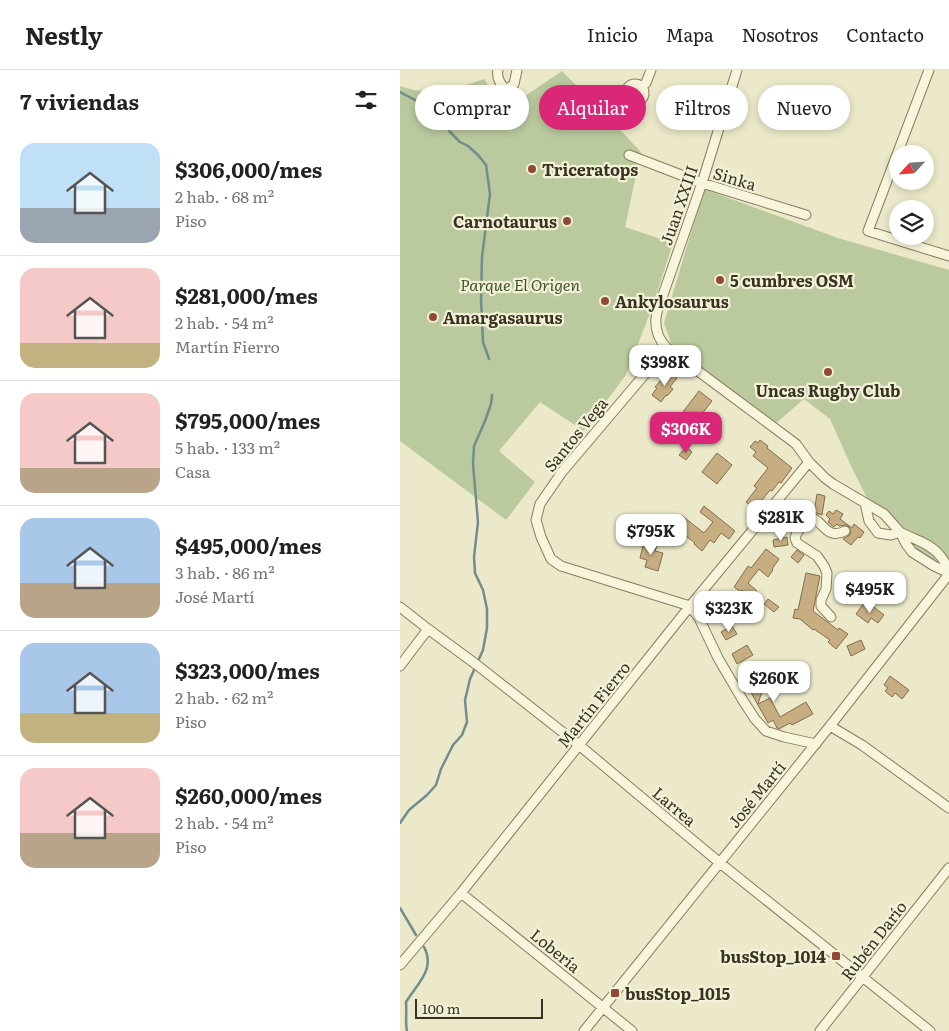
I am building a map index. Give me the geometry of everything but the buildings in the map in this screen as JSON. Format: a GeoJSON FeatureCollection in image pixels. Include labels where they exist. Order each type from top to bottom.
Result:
{"type":"FeatureCollection","features":[{"type":"Feature","properties":{"kind":"street"},"geometry":{"type":"LineString","coordinates":[[498,70],[499,84],[506,90],[514,84],[517,70]]}},
{"type":"Feature","properties":{"kind":"street"},"geometry":{"type":"LineString","coordinates":[[644,85],[651,70]]}},
{"type":"Feature","properties":{"kind":"street","name":"Juan XXIII"},"geometry":{"type":"LineString","coordinates":[[666,348],[657,332],[657,312],[702,183],[738,70]]}},
{"type":"Feature","properties":{"kind":"street"},"geometry":{"type":"LineString","coordinates":[[929,70],[868,231],[949,256]]}},
{"type":"Feature","properties":{"kind":"street","name":"Sinka"},"geometry":{"type":"LineString","coordinates":[[629,155],[702,183],[806,215]]}},
{"type":"Feature","properties":{"kind":"street"},"geometry":{"type":"LineString","coordinates":[[666,348],[796,444],[809,462],[833,484],[884,514],[900,532],[912,552],[949,573]]}},
{"type":"Feature","properties":{"kind":"street","name":"Santos Vega"},"geometry":{"type":"LineString","coordinates":[[666,348],[562,472],[540,504],[536,520],[541,538],[551,558],[561,566],[690,606]]}},
{"type":"Feature","properties":{"kind":"street","name":"Martín Fierro"},"geometry":{"type":"LineString","coordinates":[[400,965],[461,893],[690,606],[809,462]]}},
{"type":"Feature","properties":{"kind":"street"},"geometry":{"type":"LineString","coordinates":[[865,503],[869,521],[878,533],[891,535],[900,532],[924,543],[942,558],[949,573]]}},
{"type":"Feature","properties":{"kind":"street"},"geometry":{"type":"LineString","coordinates":[[831,618],[821,606],[821,600],[826,588],[827,573],[824,566],[816,556],[797,543],[795,538],[806,518],[809,517],[813,518],[828,532],[838,534],[845,531]]}},
{"type":"Feature","properties":{"kind":"street","name":"José Martí"},"geometry":{"type":"LineString","coordinates":[[584,1031],[816,744],[949,573]]}},
{"type":"Feature","properties":{"kind":"street","name":"Larrea"},"geometry":{"type":"LineString","coordinates":[[400,606],[579,745],[720,863],[930,1031]]}},
{"type":"Feature","properties":{"kind":"street"},"geometry":{"type":"LineString","coordinates":[[690,606],[699,618],[718,658],[742,699],[760,725],[766,731],[816,744]]}},
{"type":"Feature","properties":{"kind":"street"},"geometry":{"type":"LineString","coordinates":[[400,666],[428,629]]}},
{"type":"Feature","properties":{"kind":"street"},"geometry":{"type":"LineString","coordinates":[[830,726],[862,745],[949,808]]}},
{"type":"Feature","properties":{"kind":"street","name":"Rubén Darío"},"geometry":{"type":"LineString","coordinates":[[820,1031],[949,868]]}},
{"type":"Feature","properties":{"kind":"street","name":"Lobería"},"geometry":{"type":"LineString","coordinates":[[461,893],[632,1031]]}},
{"type":"Feature","properties":{"kind":"green space","name":"Parque El Origen"},"geometry":{"type":"Polygon","coordinates":[[[562,71],[576,85],[542,85],[562,71]]]}},
{"type":"Feature","properties":{"kind":"green space","name":"Parque El Origen"},"geometry":{"type":"Polygon","coordinates":[[[484,79],[488,85],[466,85],[484,79]]]}},
{"type":"Feature","properties":{"kind":"green space","name":"Parque El Origen"},"geometry":{"type":"Polygon","coordinates":[[[400,86],[415,90],[415,130],[529,130],[529,94],[539,87],[539,130],[620,130],[641,152],[625,227],[673,243],[652,308],[626,375],[584,431],[540,402],[499,451],[535,482],[506,520],[400,441],[400,86]]]}},
{"type":"Feature","properties":{"kind":"green space","name":"Uncas Rugby Club"},"geometry":{"type":"Polygon","coordinates":[[[704,189],[838,238],[949,270],[949,562],[902,529],[868,500],[830,419],[804,399],[775,424],[672,346],[664,323],[704,189]]]}},
{"type":"Feature","properties":{"kind":"green space"},"geometry":{"type":"Polygon","coordinates":[[[906,539],[926,550],[934,557],[940,567],[913,549],[906,539]]]}},
{"type":"Feature","properties":{"kind":"waterway"},"geometry":{"type":"LineString","coordinates":[[400,92],[432,109],[443,118],[450,132],[478,155],[486,165],[490,194],[482,257],[481,300],[483,342],[489,359]]}},
{"type":"Feature","properties":{"kind":"waterway"},"geometry":{"type":"LineString","coordinates":[[400,823],[409,810],[436,785],[441,769],[453,745],[462,735],[467,722],[465,700],[470,679],[483,650],[487,628],[487,609],[483,590],[475,573],[474,557],[478,522],[473,464],[474,446],[485,421],[492,395]]}},
{"type":"Feature","properties":{"kind":"waterway"},"geometry":{"type":"LineString","coordinates":[[400,908],[416,935]]}},
{"type":"Feature","properties":{"kind":"waterway"},"geometry":{"type":"LineString","coordinates":[[407,1031],[406,1002],[424,976],[428,962],[424,947]]}},
{"type":"Feature","properties":{"kind":"place","name":"Triceratops"},"geometry":{"type":"Point","coordinates":[532,169]}},
{"type":"Feature","properties":{"kind":"place","name":"Carnotaurus"},"geometry":{"type":"Point","coordinates":[567,221]}},
{"type":"Feature","properties":{"kind":"place","name":"5 cumbres OSM"},"geometry":{"type":"Point","coordinates":[720,280]}},
{"type":"Feature","properties":{"kind":"place","name":"Ankylosaurus"},"geometry":{"type":"Point","coordinates":[605,301]}},
{"type":"Feature","properties":{"kind":"place","name":"Amargasaurus"},"geometry":{"type":"Point","coordinates":[433,317]}},
{"type":"Feature","properties":{"kind":"place","name":"Uncas Rugby Club"},"geometry":{"type":"Point","coordinates":[828,372]}},
{"type":"Feature","properties":{"kind":"place","name":"busStop_1014"},"geometry":{"type":"Point","coordinates":[836,956]}},
{"type":"Feature","properties":{"kind":"place","name":"busStop_1015"},"geometry":{"type":"Point","coordinates":[615,993]}}]}
